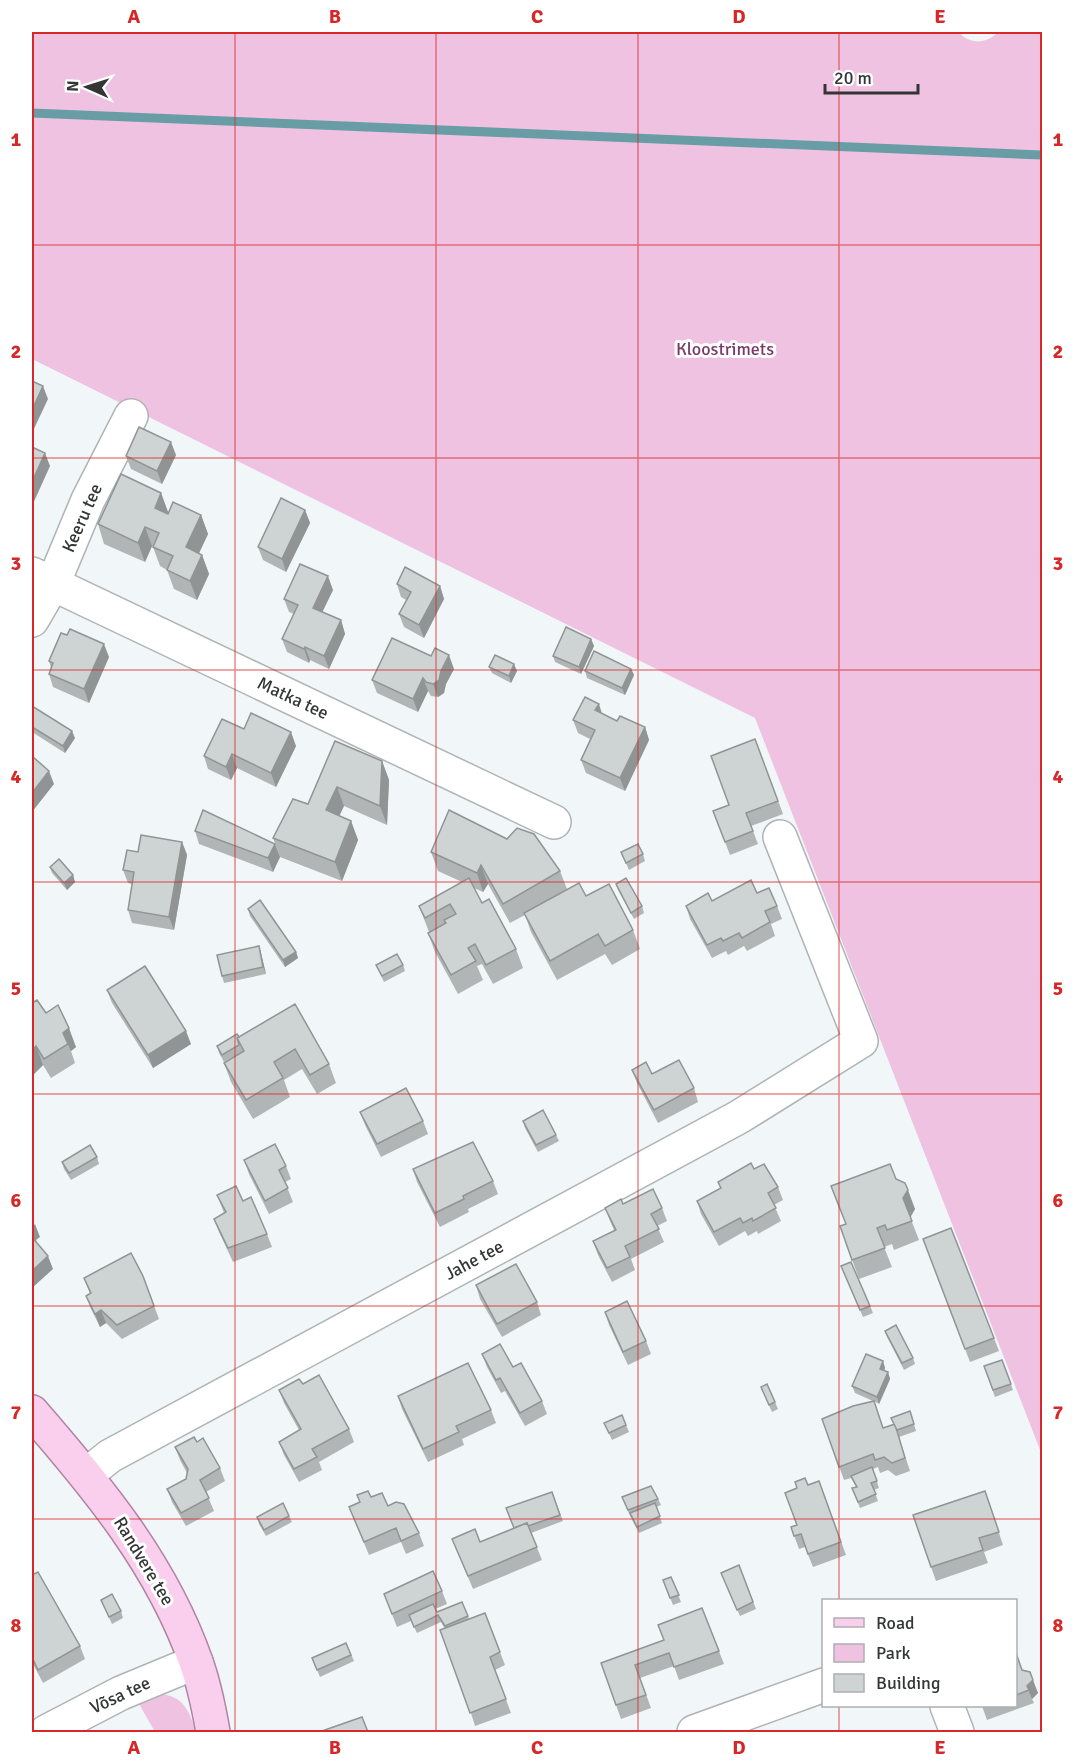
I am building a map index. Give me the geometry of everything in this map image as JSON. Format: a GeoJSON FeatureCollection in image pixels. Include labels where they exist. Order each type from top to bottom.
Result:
{"type":"FeatureCollection","features":[{"type":"Feature","properties":{"kind":"main road","name":"Randvere tee"},"geometry":{"type":"LineString","coordinates":[[32,1412],[86,1475],[126,1527],[158,1579],[196,1662],[213,1732]]}},
{"type":"Feature","properties":{"kind":"street","name":"Keeru tee"},"geometry":{"type":"LineString","coordinates":[[32,620],[42,579],[88,500],[131,416]]}},
{"type":"Feature","properties":{"kind":"street","name":"Matka tee"},"geometry":{"type":"LineString","coordinates":[[42,579],[554,822]]}},
{"type":"Feature","properties":{"kind":"street","name":"Jahe tee"},"geometry":{"type":"LineString","coordinates":[[86,1475],[110,1456],[739,1117],[861,1041],[780,837]]}},
{"type":"Feature","properties":{"kind":"street","name":"Võsa tee"},"geometry":{"type":"LineString","coordinates":[[46,1732],[121,1693],[196,1662]]}},
{"type":"Feature","properties":{"kind":"street"},"geometry":{"type":"LineString","coordinates":[[694,1732],[822,1686]]}},
{"type":"Feature","properties":{"kind":"street"},"geometry":{"type":"LineString","coordinates":[[947,1707],[957,1732]]}},
{"type":"Feature","properties":{"kind":"green space","name":"Kloostrimets"},"geometry":{"type":"Polygon","coordinates":[[[32,32],[959,32],[973,41],[983,41],[998,32],[1042,32],[1042,1455],[755,718],[32,359],[32,32]]]}},
{"type":"Feature","properties":{"kind":"green space"},"geometry":{"type":"Polygon","coordinates":[[[158,1694],[174,1697],[180,1701],[188,1711],[196,1732],[155,1732],[138,1702],[158,1694]]]}},
{"type":"Feature","properties":{"kind":"building"},"geometry":{"type":"Polygon","coordinates":[[[32,381],[43,386],[32,410],[32,381]]]}},
{"type":"Feature","properties":{"kind":"building"},"geometry":{"type":"Polygon","coordinates":[[[139,427],[171,442],[157,471],[126,456],[139,427]]]}},
{"type":"Feature","properties":{"kind":"building"},"geometry":{"type":"Polygon","coordinates":[[[32,447],[45,453],[32,482],[32,447]]]}},
{"type":"Feature","properties":{"kind":"building"},"geometry":{"type":"Polygon","coordinates":[[[121,474],[161,493],[155,508],[168,514],[173,502],[201,515],[186,547],[202,555],[190,581],[167,570],[173,556],[153,547],[159,533],[145,527],[138,543],[98,524],[121,474]]]}},
{"type":"Feature","properties":{"kind":"building"},"geometry":{"type":"Polygon","coordinates":[[[281,498],[305,510],[282,559],[258,547],[281,498]]]}},
{"type":"Feature","properties":{"kind":"building"},"geometry":{"type":"Polygon","coordinates":[[[300,564],[328,576],[313,608],[341,620],[324,656],[282,639],[298,605],[284,599],[300,564]]]}},
{"type":"Feature","properties":{"kind":"building"},"geometry":{"type":"Polygon","coordinates":[[[405,567],[440,586],[419,625],[399,614],[411,592],[397,584],[405,567]]]}},
{"type":"Feature","properties":{"kind":"building"},"geometry":{"type":"Polygon","coordinates":[[[566,627],[591,639],[579,667],[553,656],[566,627]]]}},
{"type":"Feature","properties":{"kind":"building"},"geometry":{"type":"Polygon","coordinates":[[[70,629],[104,644],[84,689],[49,674],[53,663],[49,661],[61,633],[67,635],[70,629]]]}},
{"type":"Feature","properties":{"kind":"building"},"geometry":{"type":"Polygon","coordinates":[[[392,638],[431,656],[435,648],[449,655],[439,680],[433,684],[426,682],[423,678],[413,699],[372,680],[392,638]]]}},
{"type":"Feature","properties":{"kind":"building"},"geometry":{"type":"Polygon","coordinates":[[[594,651],[631,669],[622,688],[585,671],[594,651]]]}},
{"type":"Feature","properties":{"kind":"building"},"geometry":{"type":"Polygon","coordinates":[[[495,655],[514,664],[509,676],[489,667],[495,655]]]}},
{"type":"Feature","properties":{"kind":"building"},"geometry":{"type":"Polygon","coordinates":[[[585,697],[599,704],[595,710],[617,721],[620,716],[645,727],[620,778],[581,760],[595,730],[573,720],[585,697]]]}},
{"type":"Feature","properties":{"kind":"building"},"geometry":{"type":"Polygon","coordinates":[[[32,706],[72,731],[63,746],[32,727],[32,706]]]}},
{"type":"Feature","properties":{"kind":"building"},"geometry":{"type":"Polygon","coordinates":[[[251,713],[291,732],[271,773],[232,754],[226,767],[204,756],[222,719],[244,729],[251,713]]]}},
{"type":"Feature","properties":{"kind":"building"},"geometry":{"type":"Polygon","coordinates":[[[755,739],[778,801],[746,813],[753,831],[725,842],[713,811],[729,805],[711,756],[755,739]]]}},
{"type":"Feature","properties":{"kind":"building"},"geometry":{"type":"Polygon","coordinates":[[[335,741],[382,761],[380,806],[337,787],[326,810],[351,821],[335,862],[273,838],[293,799],[308,804],[335,741]]]}},
{"type":"Feature","properties":{"kind":"building"},"geometry":{"type":"Polygon","coordinates":[[[32,756],[49,771],[32,793],[32,756]]]}},
{"type":"Feature","properties":{"kind":"building"},"geometry":{"type":"Polygon","coordinates":[[[203,810],[275,844],[268,858],[195,831],[203,810]]]}},
{"type":"Feature","properties":{"kind":"building"},"geometry":{"type":"Polygon","coordinates":[[[449,810],[507,839],[517,828],[534,834],[560,871],[503,904],[481,865],[477,873],[431,852],[449,810]]]}},
{"type":"Feature","properties":{"kind":"building"},"geometry":{"type":"Polygon","coordinates":[[[141,835],[182,842],[169,917],[128,910],[134,872],[123,870],[127,850],[138,852],[141,835]]]}},
{"type":"Feature","properties":{"kind":"building"},"geometry":{"type":"Polygon","coordinates":[[[638,844],[643,854],[626,863],[621,852],[638,844]]]}},
{"type":"Feature","properties":{"kind":"building"},"geometry":{"type":"Polygon","coordinates":[[[59,859],[73,875],[64,883],[50,867],[59,859]]]}},
{"type":"Feature","properties":{"kind":"building"},"geometry":{"type":"Polygon","coordinates":[[[469,878],[482,903],[489,899],[516,949],[486,965],[475,944],[468,948],[476,961],[451,975],[428,933],[446,923],[444,920],[456,914],[450,904],[425,918],[419,906],[469,878]]]}},
{"type":"Feature","properties":{"kind":"building"},"geometry":{"type":"Polygon","coordinates":[[[626,878],[642,906],[631,913],[616,884],[626,878]]]}},
{"type":"Feature","properties":{"kind":"building"},"geometry":{"type":"Polygon","coordinates":[[[751,880],[757,893],[769,888],[777,906],[765,911],[770,922],[742,938],[739,933],[723,941],[721,938],[707,945],[686,906],[708,893],[712,901],[751,880]]]}},
{"type":"Feature","properties":{"kind":"building"},"geometry":{"type":"Polygon","coordinates":[[[579,883],[586,896],[609,884],[633,930],[605,946],[598,934],[550,961],[524,913],[579,883]]]}},
{"type":"Feature","properties":{"kind":"building"},"geometry":{"type":"Polygon","coordinates":[[[260,900],[296,952],[283,960],[248,909],[260,900]]]}},
{"type":"Feature","properties":{"kind":"building"},"geometry":{"type":"Polygon","coordinates":[[[259,946],[263,967],[222,976],[217,955],[259,946]]]}},
{"type":"Feature","properties":{"kind":"building"},"geometry":{"type":"Polygon","coordinates":[[[397,954],[403,965],[382,976],[376,965],[397,954]]]}},
{"type":"Feature","properties":{"kind":"building"},"geometry":{"type":"Polygon","coordinates":[[[145,966],[186,1031],[148,1055],[107,990],[145,966]]]}},
{"type":"Feature","properties":{"kind":"building"},"geometry":{"type":"Polygon","coordinates":[[[37,1000],[46,1013],[58,1005],[69,1028],[63,1033],[68,1044],[44,1059],[36,1046],[32,1051],[32,1003],[37,1000]]]}},
{"type":"Feature","properties":{"kind":"building"},"geometry":{"type":"Polygon","coordinates":[[[295,1004],[329,1064],[310,1075],[295,1049],[274,1062],[283,1078],[246,1100],[224,1063],[244,1051],[237,1038],[295,1004]]]}},
{"type":"Feature","properties":{"kind":"building"},"geometry":{"type":"Polygon","coordinates":[[[237,1034],[239,1045],[222,1055],[217,1046],[237,1034]]]}},
{"type":"Feature","properties":{"kind":"building"},"geometry":{"type":"Polygon","coordinates":[[[679,1060],[694,1088],[654,1110],[632,1070],[646,1062],[652,1074],[679,1060]]]}},
{"type":"Feature","properties":{"kind":"building"},"geometry":{"type":"Polygon","coordinates":[[[406,1088],[423,1121],[377,1144],[360,1112],[406,1088]]]}},
{"type":"Feature","properties":{"kind":"building"},"geometry":{"type":"Polygon","coordinates":[[[543,1110],[556,1135],[536,1145],[523,1121],[543,1110]]]}},
{"type":"Feature","properties":{"kind":"building"},"geometry":{"type":"Polygon","coordinates":[[[473,1142],[493,1181],[435,1213],[413,1169],[473,1142]]]}},
{"type":"Feature","properties":{"kind":"building"},"geometry":{"type":"Polygon","coordinates":[[[275,1144],[286,1166],[279,1170],[288,1188],[265,1201],[244,1160],[275,1144]]]}},
{"type":"Feature","properties":{"kind":"building"},"geometry":{"type":"Polygon","coordinates":[[[90,1145],[97,1157],[69,1173],[62,1162],[90,1145]]]}},
{"type":"Feature","properties":{"kind":"building"},"geometry":{"type":"Polygon","coordinates":[[[751,1163],[754,1169],[764,1164],[778,1187],[768,1193],[776,1208],[753,1221],[752,1218],[743,1223],[740,1218],[714,1232],[697,1201],[721,1188],[718,1182],[751,1163]]]}},
{"type":"Feature","properties":{"kind":"building"},"geometry":{"type":"Polygon","coordinates":[[[890,1164],[896,1179],[905,1183],[908,1190],[903,1198],[912,1221],[887,1230],[885,1225],[877,1228],[885,1248],[852,1260],[840,1226],[846,1224],[831,1186],[890,1164]]]}},
{"type":"Feature","properties":{"kind":"building"},"geometry":{"type":"Polygon","coordinates":[[[236,1186],[243,1201],[251,1197],[267,1234],[228,1248],[214,1219],[226,1212],[217,1195],[236,1186]]]}},
{"type":"Feature","properties":{"kind":"building"},"geometry":{"type":"Polygon","coordinates":[[[653,1189],[662,1208],[651,1214],[659,1229],[625,1246],[630,1257],[607,1268],[593,1241],[616,1230],[605,1208],[621,1199],[623,1204],[653,1189]]]}},
{"type":"Feature","properties":{"kind":"building"},"geometry":{"type":"Polygon","coordinates":[[[951,1228],[994,1338],[965,1349],[923,1239],[951,1228]]]}},
{"type":"Feature","properties":{"kind":"building"},"geometry":{"type":"Polygon","coordinates":[[[32,1237],[48,1256],[32,1271],[32,1237]]]}},
{"type":"Feature","properties":{"kind":"building"},"geometry":{"type":"Polygon","coordinates":[[[131,1253],[143,1276],[154,1306],[117,1325],[101,1310],[95,1314],[86,1296],[91,1293],[84,1278],[131,1253]]]}},
{"type":"Feature","properties":{"kind":"building"},"geometry":{"type":"Polygon","coordinates":[[[851,1262],[870,1306],[860,1310],[841,1266],[851,1262]]]}},
{"type":"Feature","properties":{"kind":"building"},"geometry":{"type":"Polygon","coordinates":[[[516,1264],[537,1302],[497,1324],[476,1285],[516,1264]]]}},
{"type":"Feature","properties":{"kind":"building"},"geometry":{"type":"Polygon","coordinates":[[[627,1301],[646,1341],[623,1352],[605,1312],[627,1301]]]}},
{"type":"Feature","properties":{"kind":"building"},"geometry":{"type":"Polygon","coordinates":[[[896,1325],[913,1358],[902,1363],[885,1331],[896,1325]]]}},
{"type":"Feature","properties":{"kind":"building"},"geometry":{"type":"Polygon","coordinates":[[[500,1344],[513,1367],[521,1363],[542,1401],[520,1413],[500,1378],[496,1380],[482,1354],[500,1344]]]}},
{"type":"Feature","properties":{"kind":"building"},"geometry":{"type":"Polygon","coordinates":[[[866,1354],[883,1361],[880,1369],[888,1372],[877,1397],[852,1386],[866,1354]]]}},
{"type":"Feature","properties":{"kind":"building"},"geometry":{"type":"Polygon","coordinates":[[[1002,1360],[1011,1384],[993,1390],[984,1366],[1002,1360]]]}},
{"type":"Feature","properties":{"kind":"building"},"geometry":{"type":"Polygon","coordinates":[[[468,1363],[491,1410],[456,1426],[459,1432],[423,1449],[398,1396],[468,1363]]]}},
{"type":"Feature","properties":{"kind":"building"},"geometry":{"type":"Polygon","coordinates":[[[319,1375],[349,1429],[312,1449],[317,1457],[294,1469],[279,1442],[301,1429],[279,1390],[299,1379],[303,1384],[319,1375]]]}},
{"type":"Feature","properties":{"kind":"building"},"geometry":{"type":"Polygon","coordinates":[[[767,1384],[775,1402],[769,1405],[761,1387],[767,1384]]]}},
{"type":"Feature","properties":{"kind":"building"},"geometry":{"type":"Polygon","coordinates":[[[874,1401],[883,1428],[895,1424],[905,1458],[892,1463],[884,1457],[875,1460],[873,1454],[839,1467],[822,1419],[853,1406],[874,1401]]]}},
{"type":"Feature","properties":{"kind":"building"},"geometry":{"type":"Polygon","coordinates":[[[910,1411],[914,1424],[897,1430],[891,1418],[910,1411]]]}},
{"type":"Feature","properties":{"kind":"building"},"geometry":{"type":"Polygon","coordinates":[[[622,1415],[626,1425],[609,1433],[604,1423],[622,1415]]]}},
{"type":"Feature","properties":{"kind":"building"},"geometry":{"type":"Polygon","coordinates":[[[194,1437],[197,1442],[203,1438],[220,1468],[200,1480],[209,1498],[181,1513],[167,1489],[186,1479],[188,1469],[175,1447],[194,1437]]]}},
{"type":"Feature","properties":{"kind":"building"},"geometry":{"type":"Polygon","coordinates":[[[872,1467],[877,1481],[871,1483],[876,1494],[858,1502],[852,1488],[857,1487],[851,1476],[872,1467]]]}},
{"type":"Feature","properties":{"kind":"building"},"geometry":{"type":"Polygon","coordinates":[[[805,1478],[808,1485],[819,1481],[841,1542],[808,1554],[801,1534],[794,1536],[791,1527],[797,1525],[785,1493],[797,1488],[795,1482],[805,1478]]]}},
{"type":"Feature","properties":{"kind":"building"},"geometry":{"type":"Polygon","coordinates":[[[651,1486],[658,1499],[628,1510],[622,1497],[651,1486]]]}},
{"type":"Feature","properties":{"kind":"building"},"geometry":{"type":"Polygon","coordinates":[[[368,1491],[371,1497],[382,1493],[388,1506],[396,1502],[404,1504],[419,1533],[401,1541],[396,1528],[364,1542],[349,1507],[360,1502],[357,1495],[368,1491]]]}},
{"type":"Feature","properties":{"kind":"building"},"geometry":{"type":"Polygon","coordinates":[[[985,1491],[999,1532],[979,1538],[983,1550],[931,1567],[913,1515],[985,1491]]]}},
{"type":"Feature","properties":{"kind":"building"},"geometry":{"type":"Polygon","coordinates":[[[552,1492],[560,1515],[528,1526],[527,1523],[514,1528],[506,1508],[552,1492]]]}},
{"type":"Feature","properties":{"kind":"building"},"geometry":{"type":"Polygon","coordinates":[[[283,1503],[289,1516],[264,1530],[257,1517],[283,1503]]]}},
{"type":"Feature","properties":{"kind":"building"},"geometry":{"type":"Polygon","coordinates":[[[655,1503],[660,1516],[637,1527],[630,1513],[655,1503]]]}},
{"type":"Feature","properties":{"kind":"building"},"geometry":{"type":"Polygon","coordinates":[[[527,1523],[537,1547],[468,1576],[452,1539],[475,1529],[480,1542],[527,1523]]]}},
{"type":"Feature","properties":{"kind":"building"},"geometry":{"type":"Polygon","coordinates":[[[739,1565],[753,1602],[737,1610],[721,1573],[739,1565]]]}},
{"type":"Feature","properties":{"kind":"building"},"geometry":{"type":"Polygon","coordinates":[[[433,1571],[442,1591],[392,1614],[384,1594],[433,1571]]]}},
{"type":"Feature","properties":{"kind":"building"},"geometry":{"type":"Polygon","coordinates":[[[38,1572],[80,1646],[38,1670],[32,1657],[32,1575],[38,1572]]]}},
{"type":"Feature","properties":{"kind":"building"},"geometry":{"type":"Polygon","coordinates":[[[671,1577],[679,1595],[670,1598],[663,1580],[671,1577]]]}},
{"type":"Feature","properties":{"kind":"building"},"geometry":{"type":"Polygon","coordinates":[[[112,1594],[121,1611],[109,1617],[101,1600],[112,1594]]]}},
{"type":"Feature","properties":{"kind":"building"},"geometry":{"type":"Polygon","coordinates":[[[462,1602],[468,1616],[445,1626],[438,1615],[414,1627],[409,1615],[433,1604],[437,1612],[462,1602]]]}},
{"type":"Feature","properties":{"kind":"building"},"geometry":{"type":"Polygon","coordinates":[[[702,1608],[719,1651],[674,1667],[669,1653],[635,1665],[646,1695],[616,1705],[601,1663],[664,1640],[658,1625],[702,1608]]]}},
{"type":"Feature","properties":{"kind":"building"},"geometry":{"type":"Polygon","coordinates":[[[485,1613],[500,1652],[490,1657],[506,1699],[470,1713],[440,1630],[485,1613]]]}},
{"type":"Feature","properties":{"kind":"building"},"geometry":{"type":"Polygon","coordinates":[[[346,1643],[351,1655],[317,1670],[312,1658],[346,1643]]]}},
{"type":"Feature","properties":{"kind":"building"},"geometry":{"type":"Polygon","coordinates":[[[1017,1656],[1022,1670],[1030,1672],[1033,1680],[1027,1686],[1029,1690],[1017,1695],[1017,1656]]]}},
{"type":"Feature","properties":{"kind":"building"},"geometry":{"type":"Polygon","coordinates":[[[362,1717],[368,1732],[319,1732],[362,1717]]]}},
{"type":"Feature","properties":{"kind":"waterway"},"geometry":{"type":"LineString","coordinates":[[32,113],[1042,155]]}}]}
